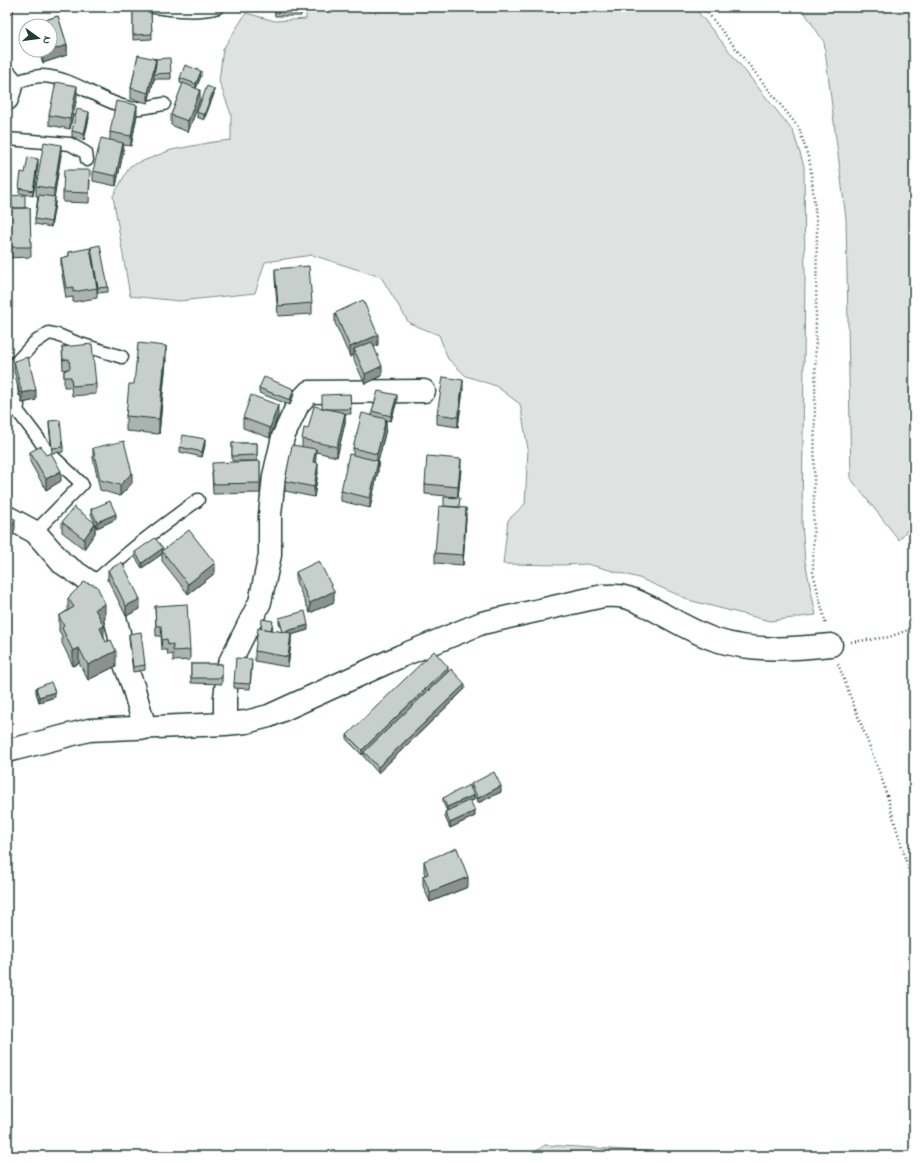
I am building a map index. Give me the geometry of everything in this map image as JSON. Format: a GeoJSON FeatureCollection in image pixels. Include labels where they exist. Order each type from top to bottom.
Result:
{"type":"FeatureCollection","features":[{"type":"Feature","properties":{"kind":"street"},"geometry":{"type":"LineString","coordinates":[[224,724],[229,664],[260,602],[270,555],[270,514],[274,476],[283,437],[298,404],[309,392],[424,391]]}},
{"type":"Feature","properties":{"kind":"street"},"geometry":{"type":"LineString","coordinates":[[7,517],[35,532],[62,563],[105,592],[120,632],[123,659],[145,728]]}},
{"type":"Feature","properties":{"kind":"street"},"geometry":{"type":"LineString","coordinates":[[7,751],[89,730],[246,722],[269,716],[401,656],[482,623],[603,596],[614,595],[640,602],[715,640],[736,645],[761,648],[799,648],[831,645]]}},
{"type":"Feature","properties":{"kind":"lane"},"geometry":{"type":"LineString","coordinates":[[154,7],[174,10],[209,10],[218,7]]}},
{"type":"Feature","properties":{"kind":"lane"},"geometry":{"type":"LineString","coordinates":[[9,86],[40,76],[61,79],[84,88],[106,100],[132,108],[164,104]]}},
{"type":"Feature","properties":{"kind":"lane"},"geometry":{"type":"LineString","coordinates":[[7,139],[70,144],[86,153],[87,160]]}},
{"type":"Feature","properties":{"kind":"lane"},"geometry":{"type":"LineString","coordinates":[[35,532],[82,484],[46,450],[38,438],[10,405],[9,370],[34,344],[49,333],[58,334],[76,342],[122,357]]}},
{"type":"Feature","properties":{"kind":"lane"},"geometry":{"type":"LineString","coordinates":[[93,583],[120,559],[198,500]]}},
{"type":"Feature","properties":{"kind":"path"},"geometry":{"type":"LineString","coordinates":[[703,7],[799,128],[810,163],[817,227],[813,572],[831,645],[882,779],[914,888]]}},
{"type":"Feature","properties":{"kind":"path"},"geometry":{"type":"LineString","coordinates":[[831,645],[889,637],[914,628]]}},
{"type":"Feature","properties":{"kind":"shaded area"},"geometry":{"type":"Polygon","coordinates":[[[306,7],[694,7],[793,131],[804,166],[805,279],[802,523],[805,561],[816,615],[770,621],[692,601],[639,578],[587,564],[503,564],[508,520],[525,504],[528,449],[520,404],[496,386],[466,376],[448,359],[439,335],[409,323],[381,277],[312,255],[265,262],[255,293],[179,301],[130,296],[113,196],[130,166],[171,150],[231,140],[231,114],[219,81],[223,49],[246,13],[275,21],[306,19],[306,7]]]}},
{"type":"Feature","properties":{"kind":"shaded area"},"geometry":{"type":"Polygon","coordinates":[[[801,7],[914,7],[914,522],[899,540],[851,479],[846,219],[824,42],[801,7]]]}},
{"type":"Feature","properties":{"kind":"shaded area"},"geometry":{"type":"Polygon","coordinates":[[[546,1145],[721,1156],[529,1156],[546,1145]]]}},
{"type":"Feature","properties":{"kind":"building"},"geometry":{"type":"Polygon","coordinates":[[[133,11],[151,11],[152,34],[133,35],[133,11]]]}},
{"type":"Feature","properties":{"kind":"building"},"geometry":{"type":"Polygon","coordinates":[[[58,16],[67,45],[58,48],[58,18],[52,18],[58,16]]]}},
{"type":"Feature","properties":{"kind":"building"},"geometry":{"type":"Polygon","coordinates":[[[138,55],[156,59],[148,93],[131,88],[138,55]]]}},
{"type":"Feature","properties":{"kind":"building"},"geometry":{"type":"Polygon","coordinates":[[[170,58],[171,73],[154,74],[156,59],[153,59],[170,58]]]}},
{"type":"Feature","properties":{"kind":"building"},"geometry":{"type":"Polygon","coordinates":[[[185,65],[201,71],[196,84],[180,78],[185,65]]]}},
{"type":"Feature","properties":{"kind":"building"},"geometry":{"type":"Polygon","coordinates":[[[56,82],[77,86],[70,119],[49,115],[56,82]]]}},
{"type":"Feature","properties":{"kind":"building"},"geometry":{"type":"Polygon","coordinates":[[[183,83],[200,90],[188,121],[171,115],[183,83]]]}},
{"type":"Feature","properties":{"kind":"building"},"geometry":{"type":"Polygon","coordinates":[[[207,86],[214,89],[204,115],[197,112],[207,86]]]}},
{"type":"Feature","properties":{"kind":"building"},"geometry":{"type":"Polygon","coordinates":[[[116,101],[137,105],[131,136],[110,132],[116,101]]]}},
{"type":"Feature","properties":{"kind":"building"},"geometry":{"type":"Polygon","coordinates":[[[77,109],[89,112],[84,134],[72,131],[77,109]]]}},
{"type":"Feature","properties":{"kind":"building"},"geometry":{"type":"Polygon","coordinates":[[[101,138],[123,143],[116,176],[93,171],[101,138]]]}},
{"type":"Feature","properties":{"kind":"building"},"geometry":{"type":"Polygon","coordinates":[[[44,142],[61,145],[54,189],[36,186],[44,142]]]}},
{"type":"Feature","properties":{"kind":"building"},"geometry":{"type":"Polygon","coordinates":[[[28,157],[38,159],[33,191],[19,188],[21,172],[25,173],[28,157]]]}},
{"type":"Feature","properties":{"kind":"building"},"geometry":{"type":"Polygon","coordinates":[[[64,170],[90,170],[89,193],[63,192],[64,170]]]}},
{"type":"Feature","properties":{"kind":"building"},"geometry":{"type":"Polygon","coordinates":[[[25,195],[25,208],[10,208],[9,196],[25,195]]]}},
{"type":"Feature","properties":{"kind":"building"},"geometry":{"type":"Polygon","coordinates":[[[39,195],[55,197],[51,222],[35,219],[39,195]]]}},
{"type":"Feature","properties":{"kind":"building"},"geometry":{"type":"Polygon","coordinates":[[[7,208],[30,208],[31,247],[7,247],[7,208]]]}},
{"type":"Feature","properties":{"kind":"building"},"geometry":{"type":"Polygon","coordinates":[[[100,245],[108,287],[98,288],[91,247],[100,245]]]}},
{"type":"Feature","properties":{"kind":"building"},"geometry":{"type":"Polygon","coordinates":[[[90,248],[97,288],[73,292],[73,287],[66,288],[61,258],[69,256],[69,252],[90,248]]]}},
{"type":"Feature","properties":{"kind":"building"},"geometry":{"type":"Polygon","coordinates":[[[309,266],[312,303],[278,306],[275,269],[309,266]]]}},
{"type":"Feature","properties":{"kind":"building"},"geometry":{"type":"Polygon","coordinates":[[[363,300],[378,335],[350,347],[335,313],[363,300]]]}},
{"type":"Feature","properties":{"kind":"building"},"geometry":{"type":"Polygon","coordinates":[[[372,342],[382,366],[365,374],[354,349],[372,342]]]}},
{"type":"Feature","properties":{"kind":"building"},"geometry":{"type":"Polygon","coordinates":[[[138,343],[166,346],[159,419],[126,416],[129,384],[134,384],[138,343]]]}},
{"type":"Feature","properties":{"kind":"building"},"geometry":{"type":"Polygon","coordinates":[[[92,344],[96,384],[72,386],[71,377],[64,377],[64,371],[70,368],[69,359],[63,360],[62,347],[92,344]]]}},
{"type":"Feature","properties":{"kind":"building"},"geometry":{"type":"Polygon","coordinates":[[[28,357],[36,390],[22,393],[14,361],[28,357]]]}},
{"type":"Feature","properties":{"kind":"building"},"geometry":{"type":"Polygon","coordinates":[[[264,377],[294,389],[290,400],[259,388],[264,377]]]}},
{"type":"Feature","properties":{"kind":"building"},"geometry":{"type":"Polygon","coordinates":[[[443,377],[463,380],[458,417],[437,414],[443,377]]]}},
{"type":"Feature","properties":{"kind":"building"},"geometry":{"type":"Polygon","coordinates":[[[378,391],[397,395],[391,416],[372,411],[378,391]]]}},
{"type":"Feature","properties":{"kind":"building"},"geometry":{"type":"Polygon","coordinates":[[[350,394],[351,409],[322,408],[322,395],[350,394]]]}},
{"type":"Feature","properties":{"kind":"building"},"geometry":{"type":"Polygon","coordinates":[[[251,395],[278,405],[270,428],[243,418],[251,395]]]}},
{"type":"Feature","properties":{"kind":"building"},"geometry":{"type":"Polygon","coordinates":[[[314,406],[345,413],[337,447],[302,439],[304,428],[308,429],[314,406]]]}},
{"type":"Feature","properties":{"kind":"building"},"geometry":{"type":"Polygon","coordinates":[[[362,413],[386,419],[377,454],[353,448],[362,413]]]}},
{"type":"Feature","properties":{"kind":"building"},"geometry":{"type":"Polygon","coordinates":[[[60,420],[63,447],[52,448],[49,421],[60,420]]]}},
{"type":"Feature","properties":{"kind":"building"},"geometry":{"type":"Polygon","coordinates":[[[183,435],[205,439],[202,452],[180,447],[183,435]]]}},
{"type":"Feature","properties":{"kind":"building"},"geometry":{"type":"Polygon","coordinates":[[[124,441],[132,473],[120,485],[100,480],[93,448],[124,441]]]}},
{"type":"Feature","properties":{"kind":"building"},"geometry":{"type":"Polygon","coordinates":[[[232,443],[257,443],[257,455],[232,456],[232,443]]]}},
{"type":"Feature","properties":{"kind":"building"},"geometry":{"type":"Polygon","coordinates":[[[292,445],[316,449],[313,462],[318,463],[314,487],[285,481],[292,445]]]}},
{"type":"Feature","properties":{"kind":"building"},"geometry":{"type":"Polygon","coordinates":[[[41,446],[46,455],[51,453],[61,471],[46,479],[30,452],[41,446]]]}},
{"type":"Feature","properties":{"kind":"building"},"geometry":{"type":"Polygon","coordinates":[[[349,454],[378,461],[370,498],[341,491],[349,454]]]}},
{"type":"Feature","properties":{"kind":"building"},"geometry":{"type":"Polygon","coordinates":[[[427,456],[461,459],[458,487],[425,484],[427,456]]]}},
{"type":"Feature","properties":{"kind":"building"},"geometry":{"type":"Polygon","coordinates":[[[260,461],[260,483],[213,484],[212,463],[260,461]]]}},
{"type":"Feature","properties":{"kind":"building"},"geometry":{"type":"Polygon","coordinates":[[[444,497],[460,498],[459,507],[444,506],[444,497]]]}},
{"type":"Feature","properties":{"kind":"building"},"geometry":{"type":"Polygon","coordinates":[[[110,501],[116,514],[97,522],[91,509],[110,501]]]}},
{"type":"Feature","properties":{"kind":"building"},"geometry":{"type":"Polygon","coordinates":[[[439,506],[466,508],[463,555],[435,553],[439,506]]]}},
{"type":"Feature","properties":{"kind":"building"},"geometry":{"type":"Polygon","coordinates":[[[74,507],[95,523],[84,539],[62,522],[74,507]]]}},
{"type":"Feature","properties":{"kind":"building"},"geometry":{"type":"Polygon","coordinates":[[[7,516],[15,519],[7,542],[7,516]]]}},
{"type":"Feature","properties":{"kind":"building"},"geometry":{"type":"Polygon","coordinates":[[[189,530],[215,563],[188,584],[162,551],[189,530]]]}},
{"type":"Feature","properties":{"kind":"building"},"geometry":{"type":"Polygon","coordinates":[[[155,538],[163,548],[142,563],[135,552],[155,538]]]}},
{"type":"Feature","properties":{"kind":"building"},"geometry":{"type":"Polygon","coordinates":[[[319,561],[334,591],[310,603],[296,572],[319,561]]]}},
{"type":"Feature","properties":{"kind":"building"},"geometry":{"type":"Polygon","coordinates":[[[122,562],[140,599],[126,606],[108,570],[122,562]]]}},
{"type":"Feature","properties":{"kind":"building"},"geometry":{"type":"Polygon","coordinates":[[[84,582],[97,586],[105,604],[95,609],[104,626],[100,628],[106,642],[111,640],[116,651],[88,665],[79,648],[73,651],[62,628],[64,626],[59,616],[74,607],[68,598],[84,582]]]}},
{"type":"Feature","properties":{"kind":"building"},"geometry":{"type":"Polygon","coordinates":[[[187,604],[190,650],[173,651],[173,644],[168,645],[167,639],[162,640],[161,626],[156,626],[155,606],[187,604]]]}},
{"type":"Feature","properties":{"kind":"building"},"geometry":{"type":"Polygon","coordinates":[[[305,611],[308,625],[283,632],[279,618],[305,611]]]}},
{"type":"Feature","properties":{"kind":"building"},"geometry":{"type":"Polygon","coordinates":[[[262,619],[273,621],[271,630],[261,628],[262,619]]]}},
{"type":"Feature","properties":{"kind":"building"},"geometry":{"type":"Polygon","coordinates":[[[258,628],[291,633],[288,657],[255,651],[258,628]]]}},
{"type":"Feature","properties":{"kind":"building"},"geometry":{"type":"Polygon","coordinates":[[[141,632],[145,665],[133,667],[129,634],[141,632]]]}},
{"type":"Feature","properties":{"kind":"building"},"geometry":{"type":"Polygon","coordinates":[[[434,651],[448,667],[362,750],[347,735],[434,651]]]}},
{"type":"Feature","properties":{"kind":"building"},"geometry":{"type":"Polygon","coordinates":[[[236,658],[252,659],[250,684],[234,683],[236,658]]]}},
{"type":"Feature","properties":{"kind":"building"},"geometry":{"type":"Polygon","coordinates":[[[191,664],[222,664],[222,678],[191,678],[191,664]]]}},
{"type":"Feature","properties":{"kind":"building"},"geometry":{"type":"Polygon","coordinates":[[[451,669],[465,684],[378,767],[364,752],[451,669]]]}},
{"type":"Feature","properties":{"kind":"building"},"geometry":{"type":"Polygon","coordinates":[[[51,682],[55,692],[39,697],[36,688],[51,682]]]}},
{"type":"Feature","properties":{"kind":"building"},"geometry":{"type":"Polygon","coordinates":[[[494,772],[501,786],[478,798],[471,784],[494,772]]]}},
{"type":"Feature","properties":{"kind":"building"},"geometry":{"type":"Polygon","coordinates":[[[469,785],[474,795],[447,807],[443,798],[469,785]]]}},
{"type":"Feature","properties":{"kind":"building"},"geometry":{"type":"Polygon","coordinates":[[[470,800],[475,811],[450,823],[445,812],[470,800]]]}},
{"type":"Feature","properties":{"kind":"building"},"geometry":{"type":"Polygon","coordinates":[[[457,848],[468,877],[430,892],[423,876],[428,874],[424,861],[457,848]]]}}]}
